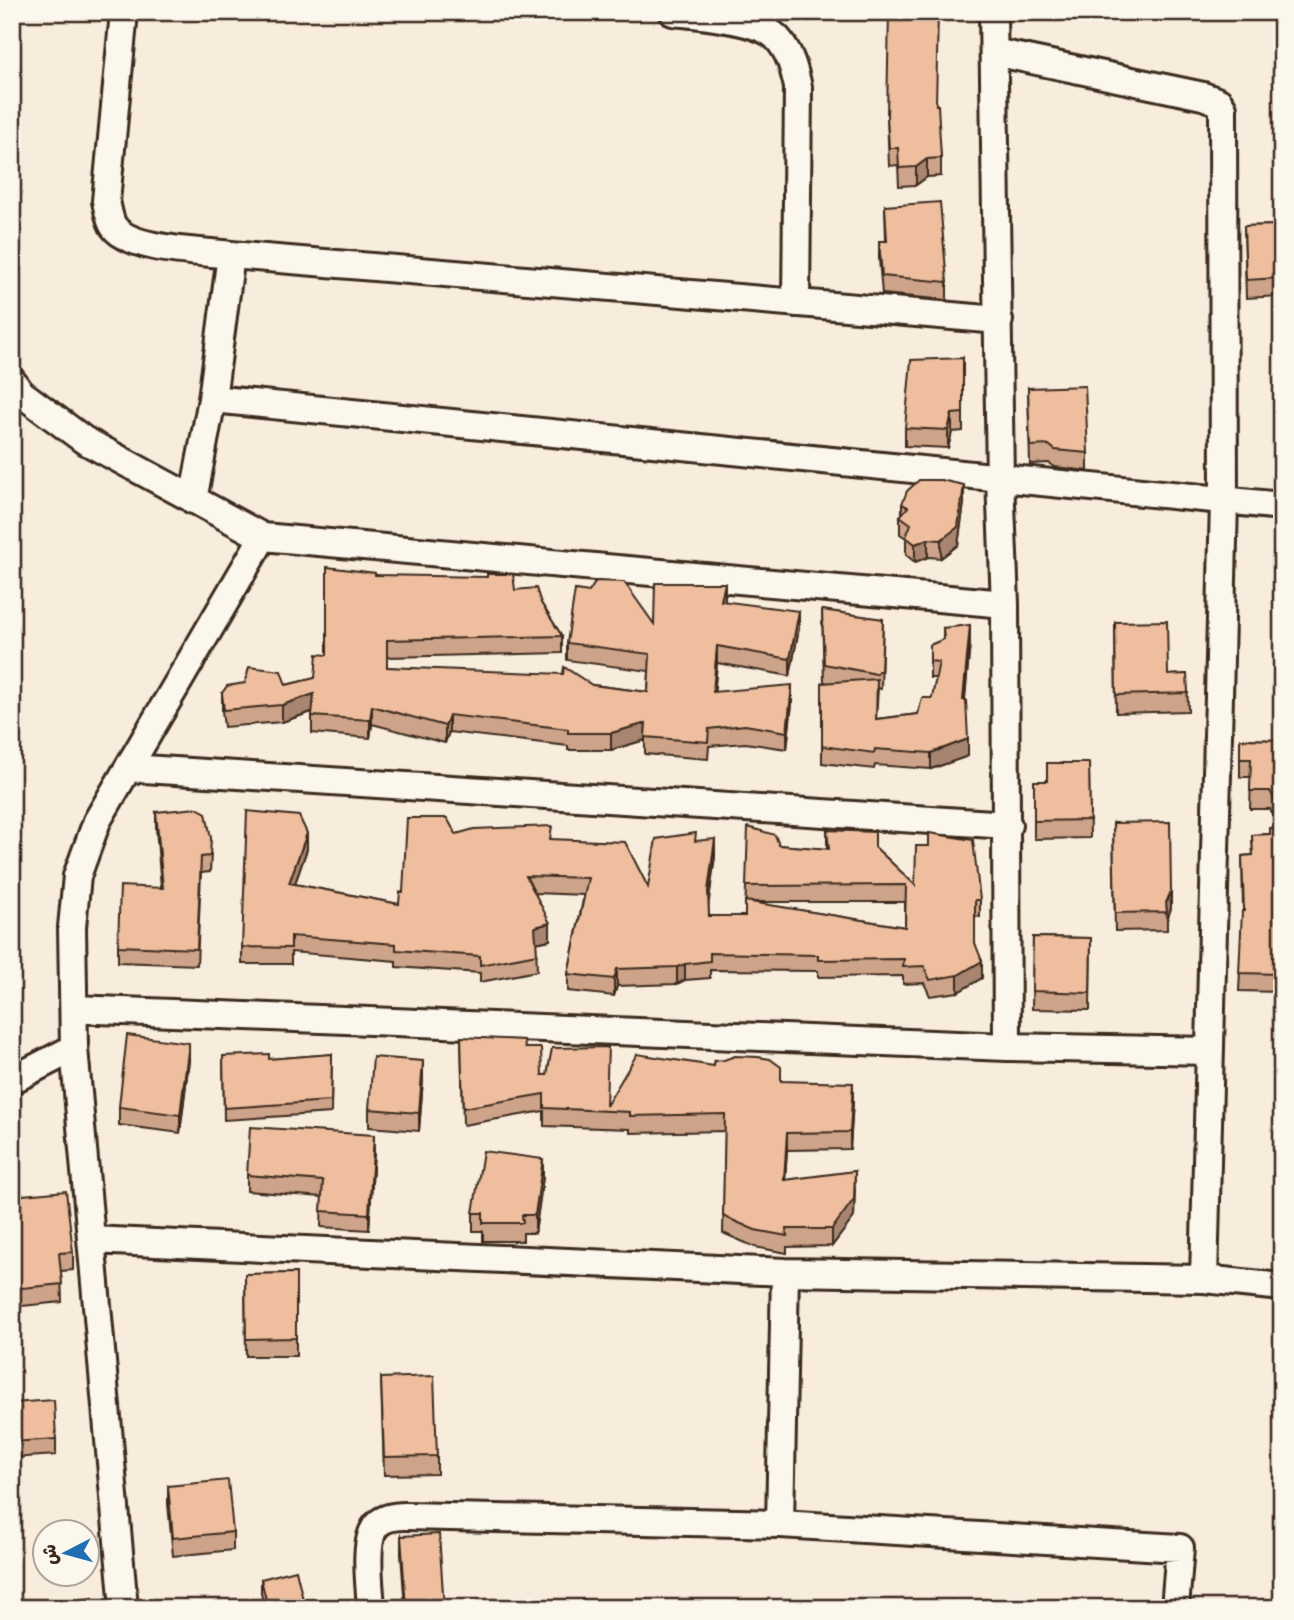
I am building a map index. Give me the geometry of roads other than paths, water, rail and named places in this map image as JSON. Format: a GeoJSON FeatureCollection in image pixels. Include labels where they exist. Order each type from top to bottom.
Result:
{"type":"FeatureCollection","features":[{"type":"Feature","properties":{"kind":"street"},"geometry":{"type":"LineString","coordinates":[[124,12],[106,201],[114,226],[123,235],[141,244],[231,255],[999,320]]}},
{"type":"Feature","properties":{"kind":"street"},"geometry":{"type":"LineString","coordinates":[[673,12],[721,17],[752,25],[776,36],[791,58],[798,87],[796,303]]}},
{"type":"Feature","properties":{"kind":"street"},"geometry":{"type":"LineString","coordinates":[[993,12],[1008,825],[1007,1047]]}},
{"type":"Feature","properties":{"kind":"street"},"geometry":{"type":"LineString","coordinates":[[994,52],[1203,96],[1219,102],[1223,108],[1224,502],[1204,1279]]}},
{"type":"Feature","properties":{"kind":"street"},"geometry":{"type":"LineString","coordinates":[[193,500],[212,399],[231,255]]}},
{"type":"Feature","properties":{"kind":"street"},"geometry":{"type":"LineString","coordinates":[[12,382],[21,393],[84,440],[263,537],[1005,604]]}},
{"type":"Feature","properties":{"kind":"street"},"geometry":{"type":"LineString","coordinates":[[212,399],[1282,506]]}},
{"type":"Feature","properties":{"kind":"street"},"geometry":{"type":"LineString","coordinates":[[124,1608],[74,1048],[72,928],[77,876],[97,821],[263,537]]}},
{"type":"Feature","properties":{"kind":"street"},"geometry":{"type":"LineString","coordinates":[[129,768],[1008,825]]}},
{"type":"Feature","properties":{"kind":"street"},"geometry":{"type":"LineString","coordinates":[[74,1009],[1007,1047],[1210,1051]]}},
{"type":"Feature","properties":{"kind":"street"},"geometry":{"type":"LineString","coordinates":[[12,1080],[74,1048]]}},
{"type":"Feature","properties":{"kind":"street"},"geometry":{"type":"LineString","coordinates":[[91,1240],[785,1272],[1204,1279],[1282,1287]]}},
{"type":"Feature","properties":{"kind":"street"},"geometry":{"type":"LineString","coordinates":[[780,1524],[785,1272]]}},
{"type":"Feature","properties":{"kind":"street"},"geometry":{"type":"LineString","coordinates":[[371,1608],[369,1544],[373,1529],[380,1521],[405,1516],[780,1524],[1180,1548],[1175,1608]]}}]}
